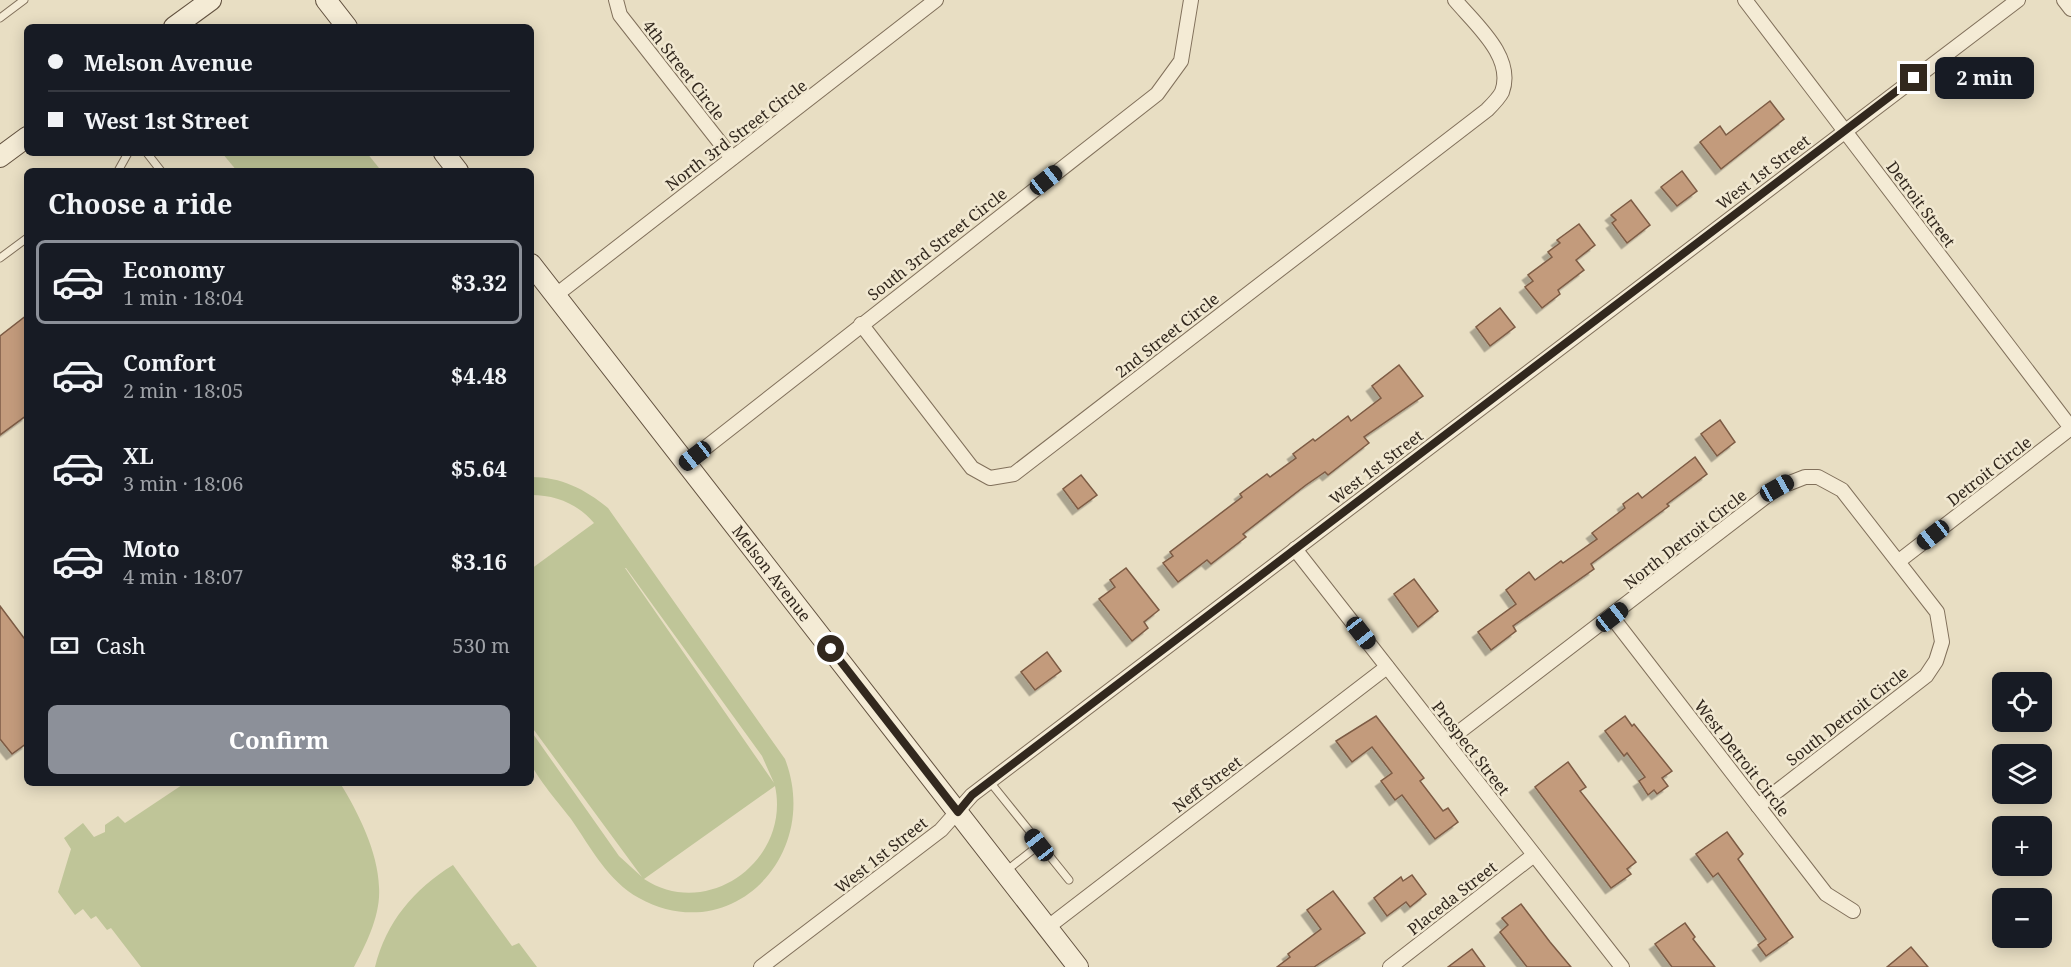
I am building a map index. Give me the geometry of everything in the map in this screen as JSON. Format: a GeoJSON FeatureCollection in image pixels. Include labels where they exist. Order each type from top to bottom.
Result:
{"type":"FeatureCollection","features":[{"type":"Feature","properties":{"kind":"street"},"geometry":{"type":"LineString","coordinates":[[178,24],[211,0]]}},
{"type":"Feature","properties":{"kind":"street"},"geometry":{"type":"LineString","coordinates":[[326,0],[344,24]]}},
{"type":"Feature","properties":{"kind":"street","name":"4th Street Circle"},"geometry":{"type":"LineString","coordinates":[[616,0],[620,15],[732,158]]}},
{"type":"Feature","properties":{"kind":"street","name":"North 3rd Street Circle"},"geometry":{"type":"LineString","coordinates":[[556,295],[936,0]]}},
{"type":"Feature","properties":{"kind":"street","name":"South 3rd Street Circle"},"geometry":{"type":"LineString","coordinates":[[686,463],[1157,94],[1181,61],[1191,0]]}},
{"type":"Feature","properties":{"kind":"street","name":"2nd Street Circle"},"geometry":{"type":"LineString","coordinates":[[861,324],[972,468],[990,477],[1014,474],[1487,110],[1501,94],[1505,76],[1503,63],[1494,48],[1455,0]]}},
{"type":"Feature","properties":{"kind":"street","name":"Detroit Street"},"geometry":{"type":"LineString","coordinates":[[1745,0],[2071,428]]}},
{"type":"Feature","properties":{"kind":"street","name":"West 1st Street"},"geometry":{"type":"LineString","coordinates":[[761,967],[941,830],[972,795],[2018,0]]}},
{"type":"Feature","properties":{"kind":"street"},"geometry":{"type":"LineString","coordinates":[[2064,0],[2071,9]]}},
{"type":"Feature","properties":{"kind":"street"},"geometry":{"type":"LineString","coordinates":[[0,157],[24,139]]}},
{"type":"Feature","properties":{"kind":"street"},"geometry":{"type":"LineString","coordinates":[[446,156],[456,168]]}},
{"type":"Feature","properties":{"kind":"street","name":"Melson Avenue"},"geometry":{"type":"LineString","coordinates":[[534,268],[1078,967]]}},
{"type":"Feature","properties":{"kind":"street","name":"Detroit Circle"},"geometry":{"type":"LineString","coordinates":[[1899,561],[2071,428]]}},
{"type":"Feature","properties":{"kind":"street","name":"North Detroit Circle"},"geometry":{"type":"LineString","coordinates":[[1446,742],[1612,617],[1777,488],[1805,477],[1818,477],[1842,490],[1899,561]]}},
{"type":"Feature","properties":{"kind":"street","name":"Prospect Street"},"geometry":{"type":"LineString","coordinates":[[1296,549],[1622,967]]}},
{"type":"Feature","properties":{"kind":"street","name":"South Detroit Circle"},"geometry":{"type":"LineString","coordinates":[[1758,806],[1926,676],[1936,661],[1942,642],[1937,612],[1899,561]]}},
{"type":"Feature","properties":{"kind":"street","name":"West Detroit Circle"},"geometry":{"type":"LineString","coordinates":[[1612,617],[1827,894],[1852,911]]}},
{"type":"Feature","properties":{"kind":"street","name":"Neff Street"},"geometry":{"type":"LineString","coordinates":[[1048,927],[1387,667]]}},
{"type":"Feature","properties":{"kind":"street","name":"Placeda Street"},"geometry":{"type":"LineString","coordinates":[[1390,967],[1534,855]]}},
{"type":"Feature","properties":{"kind":"lane"},"geometry":{"type":"LineString","coordinates":[[0,18],[24,0]]}},
{"type":"Feature","properties":{"kind":"lane"},"geometry":{"type":"LineString","coordinates":[[149,156],[159,168]]}},
{"type":"Feature","properties":{"kind":"lane"},"geometry":{"type":"LineString","coordinates":[[0,258],[24,240]]}},
{"type":"Feature","properties":{"kind":"lane"},"geometry":{"type":"LineString","coordinates":[[990,782],[1069,880]]}},
{"type":"Feature","properties":{"kind":"lane"},"geometry":{"type":"LineString","coordinates":[[1005,872],[1039,845]]}},
{"type":"Feature","properties":{"kind":"green space"},"geometry":{"type":"Polygon","coordinates":[[[224,156],[369,156],[379,168],[234,168],[224,156]]]}},
{"type":"Feature","properties":{"kind":"green space"},"geometry":{"type":"Polygon","coordinates":[[[534,477],[552,479],[572,485],[608,508],[785,759],[793,795],[791,828],[779,859],[760,884],[735,902],[706,911],[673,911],[639,898],[628,891],[601,863],[534,770],[534,735],[619,856],[642,877],[534,730],[534,567],[594,523],[574,506],[549,497],[534,495],[534,477]],[[625,568],[774,783],[762,756],[626,568],[625,568]],[[775,786],[644,879],[669,890],[694,893],[718,888],[740,876],[757,859],[770,838],[777,813],[775,786]]]}},
{"type":"Feature","properties":{"kind":"green space"},"geometry":{"type":"Polygon","coordinates":[[[180,786],[342,786],[354,807],[371,846],[379,887],[375,919],[354,967],[141,967],[111,928],[107,930],[96,916],[91,919],[83,909],[75,915],[58,892],[71,849],[64,838],[83,823],[94,837],[105,832],[105,825],[118,816],[125,823],[180,786]]]}},
{"type":"Feature","properties":{"kind":"green space"},"geometry":{"type":"Polygon","coordinates":[[[453,865],[512,946],[519,943],[537,967],[375,967],[386,935],[394,921],[414,896],[453,865]]]}},
{"type":"Feature","properties":{"kind":"building"},"geometry":{"type":"Polygon","coordinates":[[[1770,101],[1784,119],[1721,169],[1700,142],[1720,126],[1726,135],[1770,101]]]}},
{"type":"Feature","properties":{"kind":"building"},"geometry":{"type":"Polygon","coordinates":[[[1682,171],[1697,191],[1677,206],[1661,187],[1682,171]]]}},
{"type":"Feature","properties":{"kind":"building"},"geometry":{"type":"Polygon","coordinates":[[[1631,200],[1650,225],[1627,243],[1612,223],[1616,220],[1611,215],[1631,200]]]}},
{"type":"Feature","properties":{"kind":"building"},"geometry":{"type":"Polygon","coordinates":[[[1579,224],[1595,245],[1576,260],[1584,270],[1558,290],[1560,294],[1542,308],[1525,287],[1533,281],[1528,275],[1552,257],[1548,252],[1560,243],[1557,240],[1579,224]]]}},
{"type":"Feature","properties":{"kind":"building"},"geometry":{"type":"Polygon","coordinates":[[[1500,308],[1515,327],[1490,346],[1476,327],[1500,308]]]}},
{"type":"Feature","properties":{"kind":"building"},"geometry":{"type":"Polygon","coordinates":[[[24,317],[24,417],[0,435],[0,336],[24,317]]]}},
{"type":"Feature","properties":{"kind":"building"},"geometry":{"type":"Polygon","coordinates":[[[1399,365],[1423,396],[1364,437],[1369,443],[1328,475],[1325,472],[1306,485],[1243,534],[1246,537],[1211,564],[1207,560],[1178,582],[1163,563],[1173,556],[1170,552],[1242,497],[1240,494],[1267,474],[1270,477],[1296,458],[1293,454],[1313,439],[1315,441],[1348,416],[1351,421],[1381,398],[1372,386],[1399,365]]]}},
{"type":"Feature","properties":{"kind":"building"},"geometry":{"type":"Polygon","coordinates":[[[1720,420],[1735,442],[1717,456],[1701,434],[1720,420]]]}},
{"type":"Feature","properties":{"kind":"building"},"geometry":{"type":"Polygon","coordinates":[[[1695,457],[1707,474],[1667,504],[1669,506],[1591,564],[1594,569],[1513,626],[1516,631],[1491,650],[1478,632],[1516,604],[1506,590],[1529,572],[1535,580],[1561,561],[1563,563],[1597,539],[1592,533],[1625,508],[1623,504],[1638,493],[1642,498],[1695,457]]]}},
{"type":"Feature","properties":{"kind":"building"},"geometry":{"type":"Polygon","coordinates":[[[1081,475],[1097,495],[1078,509],[1063,489],[1081,475]]]}},
{"type":"Feature","properties":{"kind":"building"},"geometry":{"type":"Polygon","coordinates":[[[1126,568],[1159,610],[1144,622],[1148,628],[1132,641],[1099,599],[1115,587],[1110,580],[1126,568]]]}},
{"type":"Feature","properties":{"kind":"building"},"geometry":{"type":"Polygon","coordinates":[[[1414,579],[1438,611],[1418,627],[1394,594],[1414,579]]]}},
{"type":"Feature","properties":{"kind":"building"},"geometry":{"type":"Polygon","coordinates":[[[0,606],[24,638],[24,745],[12,754],[0,739],[0,606]]]}},
{"type":"Feature","properties":{"kind":"building"},"geometry":{"type":"Polygon","coordinates":[[[1047,652],[1061,671],[1035,690],[1021,672],[1047,652]]]}},
{"type":"Feature","properties":{"kind":"building"},"geometry":{"type":"Polygon","coordinates":[[[1376,716],[1424,778],[1420,781],[1443,811],[1448,808],[1458,822],[1435,839],[1402,795],[1395,800],[1381,781],[1392,773],[1372,747],[1352,762],[1336,741],[1376,716]]]}},
{"type":"Feature","properties":{"kind":"building"},"geometry":{"type":"Polygon","coordinates":[[[1625,716],[1672,771],[1662,778],[1668,786],[1657,794],[1654,790],[1648,795],[1639,781],[1645,777],[1627,753],[1624,756],[1605,731],[1625,716]]]}},
{"type":"Feature","properties":{"kind":"building"},"geometry":{"type":"Polygon","coordinates":[[[1568,762],[1586,787],[1580,791],[1636,862],[1627,869],[1631,874],[1611,888],[1535,787],[1568,762]]]}},
{"type":"Feature","properties":{"kind":"building"},"geometry":{"type":"Polygon","coordinates":[[[1727,832],[1743,854],[1738,859],[1793,937],[1766,956],[1758,945],[1766,939],[1718,873],[1713,877],[1696,854],[1727,832]]]}},
{"type":"Feature","properties":{"kind":"building"},"geometry":{"type":"Polygon","coordinates":[[[1412,875],[1426,894],[1410,907],[1406,902],[1387,916],[1374,898],[1401,877],[1403,881],[1412,875]]]}},
{"type":"Feature","properties":{"kind":"building"},"geometry":{"type":"Polygon","coordinates":[[[1333,891],[1365,933],[1314,967],[1277,967],[1290,957],[1288,954],[1321,929],[1307,910],[1333,891]]]}},
{"type":"Feature","properties":{"kind":"building"},"geometry":{"type":"Polygon","coordinates":[[[1521,904],[1571,967],[1527,967],[1500,932],[1508,925],[1502,918],[1521,904]]]}},
{"type":"Feature","properties":{"kind":"building"},"geometry":{"type":"Polygon","coordinates":[[[1685,923],[1695,937],[1693,939],[1715,967],[1672,967],[1655,944],[1685,923]]]}},
{"type":"Feature","properties":{"kind":"building"},"geometry":{"type":"Polygon","coordinates":[[[1911,947],[1928,967],[1887,967],[1911,947]]]}},
{"type":"Feature","properties":{"kind":"building"},"geometry":{"type":"Polygon","coordinates":[[[1472,949],[1485,967],[1448,967],[1472,949]]]}},
{"type":"Feature","properties":{"kind":"route"},"geometry":{"type":"LineString","coordinates":[[831,649],[958,812],[972,795],[1914,78]]}}]}
